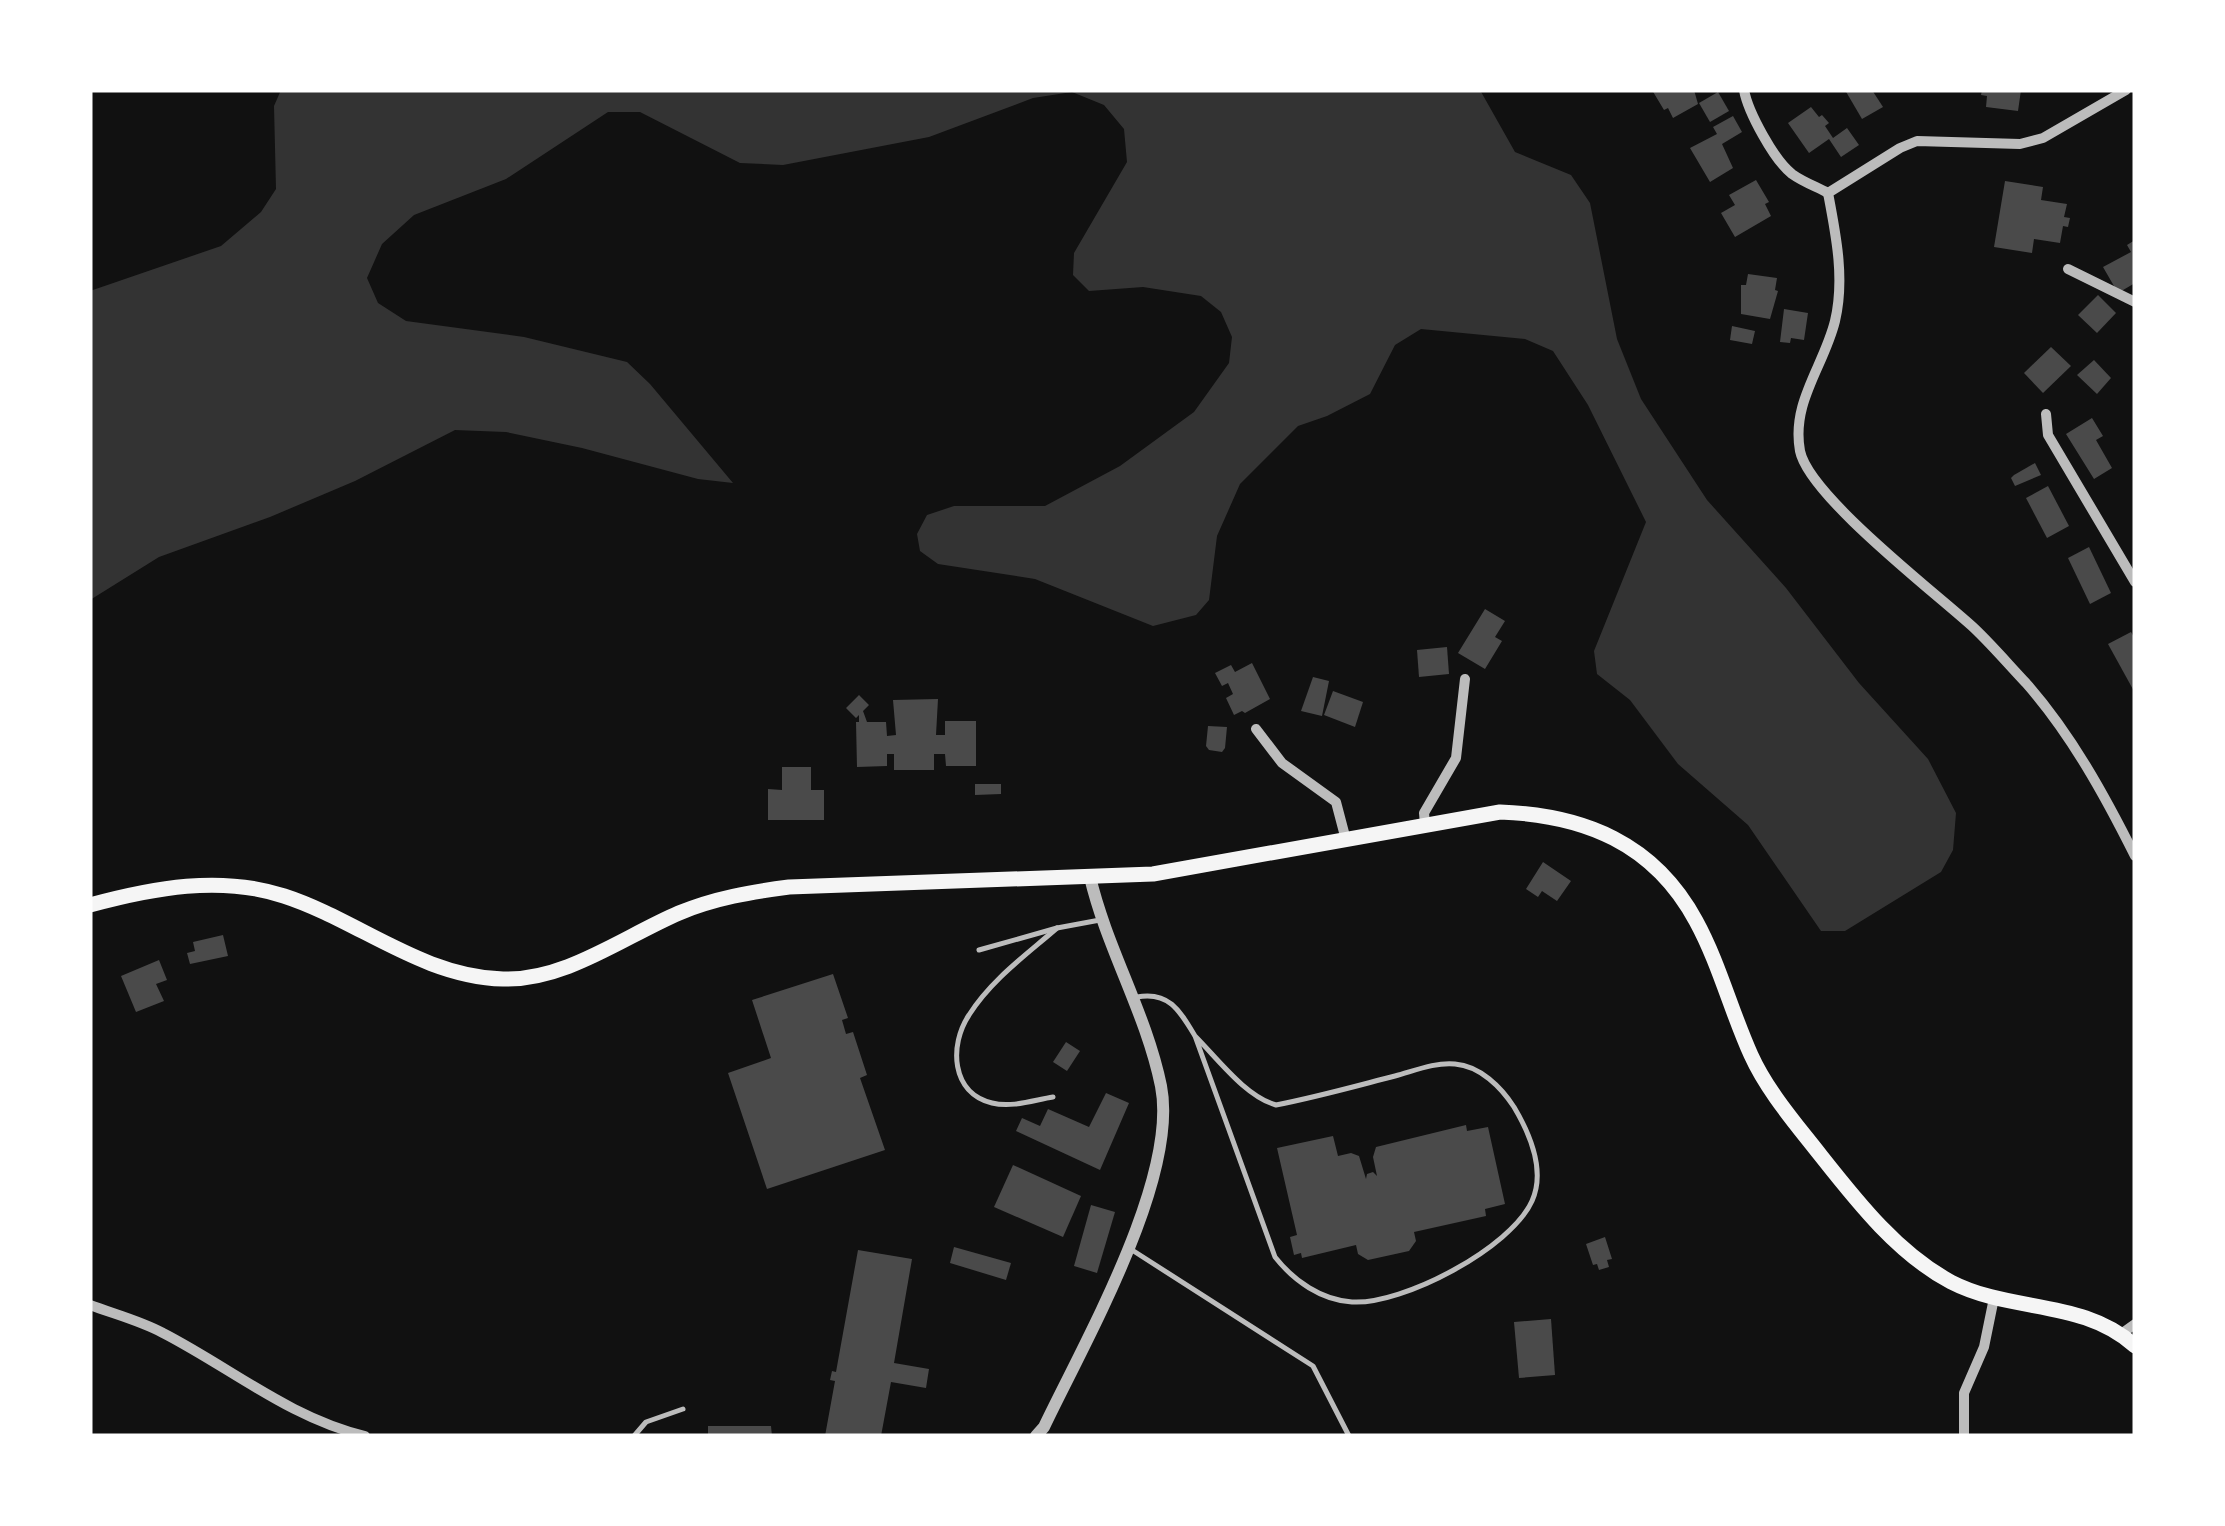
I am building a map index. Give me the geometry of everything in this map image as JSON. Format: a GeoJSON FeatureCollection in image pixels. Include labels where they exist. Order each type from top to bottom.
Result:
{"type":"FeatureCollection","features":[{"type":"Feature","properties":{"kind":"main road"},"geometry":{"type":"LineString","coordinates":[[90,905],[173,887],[230,884],[308,906],[450,971],[478,978],[508,979],[562,968],[680,913],[741,894],[789,887],[1189,870],[1500,812],[1542,814],[1595,828],[1642,856],[1681,896],[1698,922],[1752,1057],[1803,1133],[1864,1208],[1910,1254],[1951,1282],[1994,1298],[2079,1313],[2121,1334],[2135,1346]]}},
{"type":"Feature","properties":{"kind":"street"},"geometry":{"type":"LineString","coordinates":[[1744,90],[1746,105],[1779,160],[1792,173],[1828,193]]}},
{"type":"Feature","properties":{"kind":"street"},"geometry":{"type":"LineString","coordinates":[[1828,193],[1917,141],[2020,144],[2043,138],[2126,90]]}},
{"type":"Feature","properties":{"kind":"street"},"geometry":{"type":"LineString","coordinates":[[1828,193],[1840,287],[1834,324],[1804,396],[1798,421],[1804,461],[1832,499],[1908,573],[1974,628],[2030,687],[2073,746],[2135,856]]}},
{"type":"Feature","properties":{"kind":"street"},"geometry":{"type":"LineString","coordinates":[[2068,269],[2135,302]]}},
{"type":"Feature","properties":{"kind":"street"},"geometry":{"type":"LineString","coordinates":[[2046,414],[2048,435],[2135,582]]}},
{"type":"Feature","properties":{"kind":"street"},"geometry":{"type":"LineString","coordinates":[[1425,824],[1424,814],[1456,758],[1465,680]]}},
{"type":"Feature","properties":{"kind":"street"},"geometry":{"type":"LineString","coordinates":[[1256,729],[1282,763],[1336,802],[1346,840]]}},
{"type":"Feature","properties":{"kind":"street"},"geometry":{"type":"LineString","coordinates":[[1036,1436],[1044,1427],[1129,1249],[1160,1154],[1164,1117],[1161,1086],[1134,998],[1100,920],[1090,877]]}},
{"type":"Feature","properties":{"kind":"street"},"geometry":{"type":"LineString","coordinates":[[1964,1436],[1964,1393],[1984,1347],[1994,1298]]}},
{"type":"Feature","properties":{"kind":"street"},"geometry":{"type":"LineString","coordinates":[[90,1305],[161,1332],[281,1404],[365,1436]]}},
{"type":"Feature","properties":{"kind":"street"},"geometry":{"type":"LineString","coordinates":[[2121,1334],[2135,1324]]}},
{"type":"Feature","properties":{"kind":"lane"},"geometry":{"type":"LineString","coordinates":[[979,950],[1100,920]]}},
{"type":"Feature","properties":{"kind":"lane"},"geometry":{"type":"LineString","coordinates":[[1053,1097],[1013,1104],[992,1103],[976,1096],[958,1073],[956,1049],[969,1014],[997,980],[1057,928]]}},
{"type":"Feature","properties":{"kind":"lane"},"geometry":{"type":"LineString","coordinates":[[1134,998],[1158,996],[1170,1000],[1196,1036],[1242,1083],[1265,1102],[1276,1105],[1442,1064],[1473,1068],[1506,1095],[1526,1126],[1536,1154],[1534,1198],[1517,1226],[1475,1256],[1418,1288],[1355,1302],[1336,1300],[1312,1289],[1289,1275],[1275,1257],[1196,1036]]}},
{"type":"Feature","properties":{"kind":"lane"},"geometry":{"type":"LineString","coordinates":[[1129,1249],[1312,1366],[1349,1436]]}},
{"type":"Feature","properties":{"kind":"lane"},"geometry":{"type":"LineString","coordinates":[[634,1436],[646,1422],[683,1408]]}},
{"type":"Feature","properties":{"kind":"shaded area"},"geometry":{"type":"Polygon","coordinates":[[[281,90],[1480,90],[1515,152],[1571,175],[1590,203],[1617,339],[1641,399],[1707,500],[1786,588],[1859,683],[1928,759],[1956,813],[1953,850],[1941,872],[1845,931],[1821,931],[1748,825],[1678,764],[1630,700],[1597,674],[1594,651],[1646,522],[1588,405],[1553,351],[1525,339],[1421,329],[1395,345],[1370,394],[1298,426],[1240,484],[1217,536],[1209,600],[1196,615],[1153,626],[1035,579],[938,564],[920,551],[917,534],[927,515],[954,506],[1045,506],[1120,466],[1194,412],[1229,363],[1232,337],[1221,312],[1201,296],[1143,287],[1089,291],[1073,275],[1074,253],[1127,162],[1124,129],[1104,105],[1072,92],[1033,98],[929,137],[783,165],[740,163],[640,112],[608,112],[506,179],[414,215],[382,244],[367,278],[378,303],[406,321],[524,337],[627,362],[733,483],[698,479],[506,432],[455,430],[355,481],[159,557],[90,600],[90,291],[221,246],[261,212],[276,189],[274,106],[281,90]]]}},
{"type":"Feature","properties":{"kind":"building"},"geometry":{"type":"Polygon","coordinates":[[[1652,90],[1694,90],[1698,104],[1673,118],[1652,90]]]}},
{"type":"Feature","properties":{"kind":"building"},"geometry":{"type":"Polygon","coordinates":[[[1845,90],[1872,90],[1883,107],[1862,119],[1845,90]]]}},
{"type":"Feature","properties":{"kind":"building"},"geometry":{"type":"Polygon","coordinates":[[[1982,90],[2021,90],[2018,111],[1986,107],[1987,96],[1981,95],[1982,90]]]}},
{"type":"Feature","properties":{"kind":"building"},"geometry":{"type":"Polygon","coordinates":[[[1718,92],[1729,111],[1710,122],[1699,103],[1718,92]]]}},
{"type":"Feature","properties":{"kind":"building"},"geometry":{"type":"Polygon","coordinates":[[[1811,107],[1829,123],[1825,126],[1833,138],[1847,128],[1859,145],[1841,157],[1829,139],[1809,153],[1788,123],[1811,107]]]}},
{"type":"Feature","properties":{"kind":"building"},"geometry":{"type":"Polygon","coordinates":[[[1733,116],[1742,132],[1722,144],[1733,168],[1710,182],[1690,148],[1717,134],[1713,127],[1733,116]]]}},
{"type":"Feature","properties":{"kind":"building"},"geometry":{"type":"Polygon","coordinates":[[[1756,180],[1769,202],[1765,204],[1771,216],[1735,237],[1721,213],[1735,205],[1729,195],[1756,180]]]}},
{"type":"Feature","properties":{"kind":"building"},"geometry":{"type":"Polygon","coordinates":[[[2005,181],[2043,187],[2041,200],[2067,204],[2064,217],[2070,218],[2068,227],[2063,226],[2060,243],[2034,239],[2032,253],[1994,247],[2005,181]]]}},
{"type":"Feature","properties":{"kind":"building"},"geometry":{"type":"Polygon","coordinates":[[[2135,240],[2135,283],[2118,293],[2103,267],[2131,252],[2127,245],[2135,240]]]}},
{"type":"Feature","properties":{"kind":"building"},"geometry":{"type":"Polygon","coordinates":[[[1748,274],[1777,278],[1778,291],[1770,319],[1741,314],[1741,285],[1746,285],[1748,274]]]}},
{"type":"Feature","properties":{"kind":"building"},"geometry":{"type":"Polygon","coordinates":[[[2098,295],[2116,313],[2097,333],[2078,315],[2098,295]]]}},
{"type":"Feature","properties":{"kind":"building"},"geometry":{"type":"Polygon","coordinates":[[[1784,309],[1808,313],[1804,340],[1791,338],[1790,343],[1780,342],[1784,309]]]}},
{"type":"Feature","properties":{"kind":"building"},"geometry":{"type":"Polygon","coordinates":[[[1732,326],[1755,331],[1752,344],[1730,340],[1732,326]]]}},
{"type":"Feature","properties":{"kind":"building"},"geometry":{"type":"Polygon","coordinates":[[[2051,347],[2071,366],[2043,393],[2024,373],[2051,347]]]}},
{"type":"Feature","properties":{"kind":"building"},"geometry":{"type":"Polygon","coordinates":[[[2094,360],[2111,378],[2097,394],[2077,375],[2094,360]]]}},
{"type":"Feature","properties":{"kind":"building"},"geometry":{"type":"Polygon","coordinates":[[[2092,418],[2103,436],[2096,440],[2112,468],[2094,479],[2066,434],[2092,418]]]}},
{"type":"Feature","properties":{"kind":"building"},"geometry":{"type":"Polygon","coordinates":[[[2035,463],[2041,475],[2015,486],[2011,478],[2035,463]]]}},
{"type":"Feature","properties":{"kind":"building"},"geometry":{"type":"Polygon","coordinates":[[[2048,486],[2069,526],[2047,538],[2026,498],[2048,486]]]}},
{"type":"Feature","properties":{"kind":"building"},"geometry":{"type":"Polygon","coordinates":[[[2089,547],[2111,593],[2090,604],[2068,558],[2089,547]]]}},
{"type":"Feature","properties":{"kind":"building"},"geometry":{"type":"Polygon","coordinates":[[[1485,609],[1505,621],[1495,637],[1502,641],[1485,669],[1458,653],[1485,609]]]}},
{"type":"Feature","properties":{"kind":"building"},"geometry":{"type":"Polygon","coordinates":[[[2131,632],[2135,639],[2135,693],[2108,644],[2131,632]]]}},
{"type":"Feature","properties":{"kind":"building"},"geometry":{"type":"Polygon","coordinates":[[[1447,647],[1449,674],[1419,677],[1417,650],[1447,647]]]}},
{"type":"Feature","properties":{"kind":"building"},"geometry":{"type":"Polygon","coordinates":[[[1252,663],[1270,699],[1234,715],[1226,698],[1233,694],[1228,683],[1222,686],[1215,673],[1231,665],[1235,672],[1252,663]]]}},
{"type":"Feature","properties":{"kind":"building"},"geometry":{"type":"Polygon","coordinates":[[[1313,677],[1329,681],[1322,716],[1301,711],[1313,677]]]}},
{"type":"Feature","properties":{"kind":"building"},"geometry":{"type":"Polygon","coordinates":[[[1333,691],[1363,702],[1355,727],[1324,715],[1333,691]]]}},
{"type":"Feature","properties":{"kind":"building"},"geometry":{"type":"Polygon","coordinates":[[[859,695],[869,705],[863,711],[867,722],[886,722],[887,736],[896,735],[893,700],[938,699],[936,735],[945,735],[945,721],[976,721],[976,766],[946,766],[945,754],[934,754],[934,770],[894,770],[894,754],[887,754],[887,766],[857,767],[859,715],[856,718],[846,708],[859,695]]]}},
{"type":"Feature","properties":{"kind":"building"},"geometry":{"type":"Polygon","coordinates":[[[1208,726],[1227,727],[1222,752],[1206,746],[1208,726]]]}},
{"type":"Feature","properties":{"kind":"building"},"geometry":{"type":"Polygon","coordinates":[[[782,767],[811,767],[811,790],[824,790],[824,820],[768,820],[768,789],[782,790],[782,767]]]}},
{"type":"Feature","properties":{"kind":"building"},"geometry":{"type":"Polygon","coordinates":[[[975,784],[1001,784],[1001,794],[975,795],[975,784]]]}},
{"type":"Feature","properties":{"kind":"building"},"geometry":{"type":"Polygon","coordinates":[[[1543,862],[1571,881],[1557,901],[1542,891],[1538,897],[1526,889],[1543,862]]]}},
{"type":"Feature","properties":{"kind":"building"},"geometry":{"type":"Polygon","coordinates":[[[223,935],[228,956],[190,964],[187,953],[195,951],[193,942],[223,935]]]}},
{"type":"Feature","properties":{"kind":"building"},"geometry":{"type":"Polygon","coordinates":[[[159,960],[167,980],[156,984],[164,1001],[136,1012],[121,976],[159,960]]]}},
{"type":"Feature","properties":{"kind":"building"},"geometry":{"type":"Polygon","coordinates":[[[833,974],[848,1018],[842,1020],[846,1034],[853,1032],[867,1075],[860,1078],[885,1150],[767,1189],[728,1073],[771,1058],[752,1000],[833,974]]]}},
{"type":"Feature","properties":{"kind":"building"},"geometry":{"type":"Polygon","coordinates":[[[1066,1042],[1080,1051],[1067,1071],[1053,1062],[1066,1042]]]}},
{"type":"Feature","properties":{"kind":"building"},"geometry":{"type":"Polygon","coordinates":[[[1106,1093],[1129,1103],[1100,1170],[1016,1131],[1022,1118],[1040,1126],[1048,1109],[1089,1127],[1106,1093]]]}},
{"type":"Feature","properties":{"kind":"building"},"geometry":{"type":"Polygon","coordinates":[[[1466,1125],[1467,1131],[1488,1127],[1505,1204],[1485,1209],[1486,1216],[1414,1232],[1416,1241],[1409,1251],[1368,1260],[1358,1254],[1356,1245],[1302,1258],[1301,1253],[1294,1255],[1290,1237],[1297,1235],[1277,1148],[1333,1136],[1338,1156],[1359,1156],[1366,1179],[1373,1172],[1377,1176],[1373,1157],[1376,1147],[1466,1125]]]}},
{"type":"Feature","properties":{"kind":"building"},"geometry":{"type":"Polygon","coordinates":[[[1013,1165],[1081,1196],[1063,1237],[994,1207],[1013,1165]]]}},
{"type":"Feature","properties":{"kind":"building"},"geometry":{"type":"Polygon","coordinates":[[[1091,1205],[1115,1212],[1097,1273],[1074,1266],[1091,1205]]]}},
{"type":"Feature","properties":{"kind":"building"},"geometry":{"type":"Polygon","coordinates":[[[1605,1237],[1612,1259],[1607,1260],[1609,1267],[1599,1270],[1597,1264],[1593,1265],[1586,1244],[1605,1237]]]}},
{"type":"Feature","properties":{"kind":"building"},"geometry":{"type":"Polygon","coordinates":[[[954,1247],[1011,1263],[1006,1280],[950,1263],[954,1247]]]}},
{"type":"Feature","properties":{"kind":"building"},"geometry":{"type":"Polygon","coordinates":[[[858,1250],[912,1259],[894,1363],[929,1369],[926,1388],[891,1382],[881,1436],[825,1436],[835,1381],[830,1380],[832,1371],[836,1372],[858,1250]]]}},
{"type":"Feature","properties":{"kind":"building"},"geometry":{"type":"Polygon","coordinates":[[[1551,1319],[1555,1375],[1519,1378],[1514,1322],[1551,1319]]]}},
{"type":"Feature","properties":{"kind":"building"},"geometry":{"type":"Polygon","coordinates":[[[708,1426],[771,1426],[772,1436],[708,1436],[708,1426]]]}}]}
